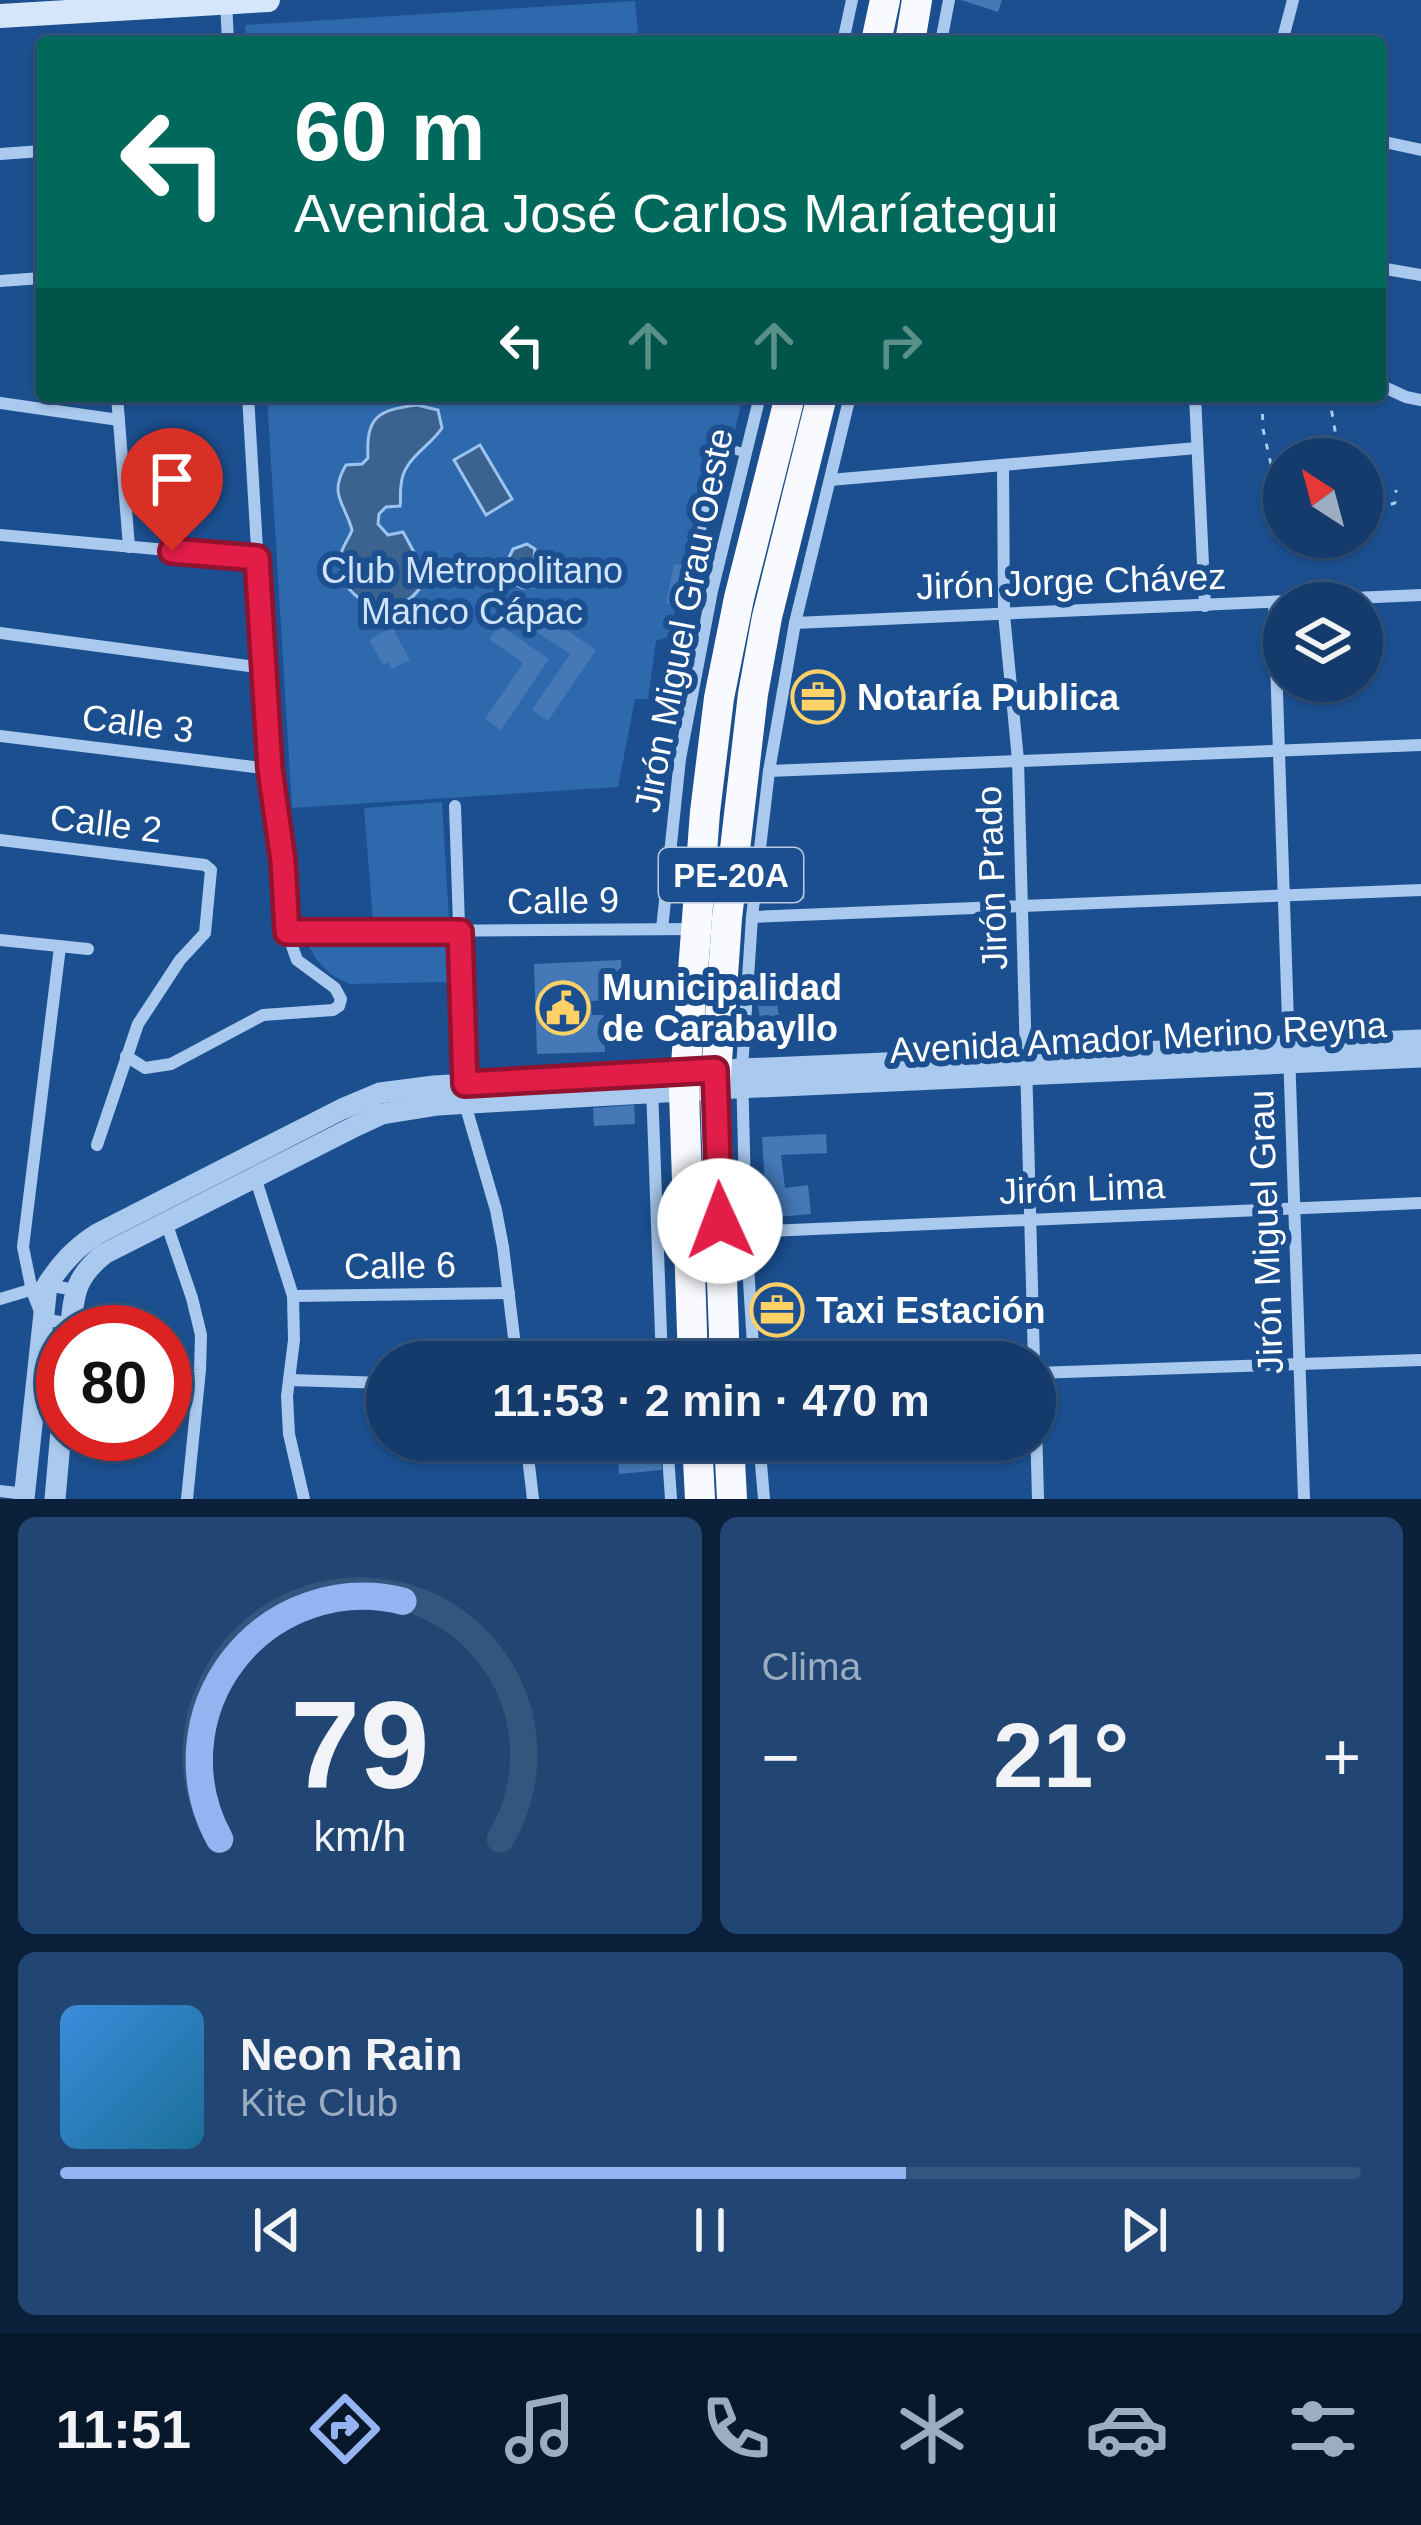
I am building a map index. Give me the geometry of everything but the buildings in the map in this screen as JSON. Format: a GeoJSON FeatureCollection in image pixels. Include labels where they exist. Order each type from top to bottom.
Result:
{"type":"FeatureCollection","features":[{"type":"Feature","properties":{"kind":"highway"},"geometry":{"type":"LineString","coordinates":[[877,36],[885,0]]}},
{"type":"Feature","properties":{"kind":"highway"},"geometry":{"type":"LineString","coordinates":[[916,0],[924,36]]}},
{"type":"Feature","properties":{"kind":"highway","name":"PE-20A"},"geometry":{"type":"LineString","coordinates":[[724,1341],[714,1080],[696,929],[719,698],[745,569],[759,459],[787,402]]}},
{"type":"Feature","properties":{"kind":"highway","name":"PE-20A"},"geometry":{"type":"LineString","coordinates":[[695,1341],[727,918],[753,694],[767,617],[817,477],[822,402]]}},
{"type":"Feature","properties":{"kind":"highway"},"geometry":{"type":"LineString","coordinates":[[759,459],[817,477]]}},
{"type":"Feature","properties":{"kind":"highway"},"geometry":{"type":"LineString","coordinates":[[698,1461],[700,1499]]}},
{"type":"Feature","properties":{"kind":"highway"},"geometry":{"type":"LineString","coordinates":[[730,1461],[732,1499]]}},
{"type":"Feature","properties":{"kind":"main road"},"geometry":{"type":"LineString","coordinates":[[0,16],[268,0]]}},
{"type":"Feature","properties":{"kind":"street"},"geometry":{"type":"LineString","coordinates":[[844,36],[852,0]]}},
{"type":"Feature","properties":{"kind":"street"},"geometry":{"type":"LineString","coordinates":[[928,36],[950,0]]}},
{"type":"Feature","properties":{"kind":"street"},"geometry":{"type":"LineString","coordinates":[[1284,36],[1293,0]]}},
{"type":"Feature","properties":{"kind":"street"},"geometry":{"type":"LineString","coordinates":[[226,1],[228,36]]}},
{"type":"Feature","properties":{"kind":"street"},"geometry":{"type":"LineString","coordinates":[[1386,142],[1421,150]]}},
{"type":"Feature","properties":{"kind":"street"},"geometry":{"type":"LineString","coordinates":[[0,154],[36,151]]}},
{"type":"Feature","properties":{"kind":"street"},"geometry":{"type":"LineString","coordinates":[[1386,269],[1421,275]]}},
{"type":"Feature","properties":{"kind":"street"},"geometry":{"type":"LineString","coordinates":[[0,280],[36,278]]}},
{"type":"Feature","properties":{"kind":"street"},"geometry":{"type":"LineString","coordinates":[[1386,388],[1421,400]]}},
{"type":"Feature","properties":{"kind":"street"},"geometry":{"type":"LineString","coordinates":[[118,402],[129,548]]}},
{"type":"Feature","properties":{"kind":"street"},"geometry":{"type":"LineString","coordinates":[[97,1145],[126,1056],[145,1068],[171,1064],[263,1015],[333,1010],[341,999],[335,988],[297,960],[287,932],[270,769],[248,402]]}},
{"type":"Feature","properties":{"kind":"street","name":"Jirón Miguel Grau Oeste"},"geometry":{"type":"LineString","coordinates":[[662,929],[680,759],[712,591],[759,459],[760,402]]}},
{"type":"Feature","properties":{"kind":"street"},"geometry":{"type":"LineString","coordinates":[[753,1341],[746,1232],[714,1080],[752,917],[769,771],[817,477],[848,402]]}},
{"type":"Feature","properties":{"kind":"street"},"geometry":{"type":"LineString","coordinates":[[1195,402],[1205,606]]}},
{"type":"Feature","properties":{"kind":"street"},"geometry":{"type":"LineString","coordinates":[[0,403],[119,420]]}},
{"type":"Feature","properties":{"kind":"street"},"geometry":{"type":"LineString","coordinates":[[817,477],[1197,448]]}},
{"type":"Feature","properties":{"kind":"street","name":"Jirón Prado"},"geometry":{"type":"LineString","coordinates":[[1003,465],[1004,614],[1018,760],[1033,1341]]}},
{"type":"Feature","properties":{"kind":"street"},"geometry":{"type":"LineString","coordinates":[[0,535],[257,558]]}},
{"type":"Feature","properties":{"kind":"street","name":"Jirón Jorge Chávez"},"geometry":{"type":"LineString","coordinates":[[1383,597],[1421,595]]}},
{"type":"Feature","properties":{"kind":"street","name":"Jirón Jorge Chávez"},"geometry":{"type":"LineString","coordinates":[[795,623],[1263,603]]}},
{"type":"Feature","properties":{"kind":"street"},"geometry":{"type":"LineString","coordinates":[[0,633],[264,668]]}},
{"type":"Feature","properties":{"kind":"street","name":"Jirón Miguel Grau"},"geometry":{"type":"LineString","coordinates":[[1277,702],[1304,1499]]}},
{"type":"Feature","properties":{"kind":"street","name":"Calle 3"},"geometry":{"type":"LineString","coordinates":[[0,736],[270,769]]}},
{"type":"Feature","properties":{"kind":"street"},"geometry":{"type":"LineString","coordinates":[[769,771],[1421,745]]}},
{"type":"Feature","properties":{"kind":"street"},"geometry":{"type":"LineString","coordinates":[[455,806],[465,1094],[496,1210],[515,1341]]}},
{"type":"Feature","properties":{"kind":"street","name":"Calle 2"},"geometry":{"type":"LineString","coordinates":[[0,840],[212,869],[205,932],[180,960],[138,1024],[126,1056]]}},
{"type":"Feature","properties":{"kind":"street"},"geometry":{"type":"LineString","coordinates":[[752,917],[1421,890]]}},
{"type":"Feature","properties":{"kind":"street","name":"Calle 9"},"geometry":{"type":"LineString","coordinates":[[287,932],[696,929]]}},
{"type":"Feature","properties":{"kind":"street"},"geometry":{"type":"LineString","coordinates":[[0,940],[88,949]]}},
{"type":"Feature","properties":{"kind":"street"},"geometry":{"type":"LineString","coordinates":[[42,1305],[23,1247],[60,947]]}},
{"type":"Feature","properties":{"kind":"street","name":"Avenida Amador Merino Reyna"},"geometry":{"type":"LineString","coordinates":[[465,1094],[1289,1054],[1421,1040]]}},
{"type":"Feature","properties":{"kind":"street","name":"Avenida Amador Merino Reyna"},"geometry":{"type":"LineString","coordinates":[[1289,1054],[1421,1057]]}},
{"type":"Feature","properties":{"kind":"street"},"geometry":{"type":"LineString","coordinates":[[652,1083],[661,1341]]}},
{"type":"Feature","properties":{"kind":"street"},"geometry":{"type":"LineString","coordinates":[[40,1288],[80,1245],[97,1234],[362,1099],[401,1089],[465,1094]]}},
{"type":"Feature","properties":{"kind":"street"},"geometry":{"type":"LineString","coordinates":[[73,1305],[81,1276],[104,1254],[382,1114],[438,1105],[465,1094]]}},
{"type":"Feature","properties":{"kind":"street"},"geometry":{"type":"LineString","coordinates":[[255,1177],[293,1296],[294,1340],[287,1396],[304,1499]]}},
{"type":"Feature","properties":{"kind":"street","name":"Jirón Lima"},"geometry":{"type":"LineString","coordinates":[[746,1232],[1421,1203]]}},
{"type":"Feature","properties":{"kind":"street"},"geometry":{"type":"LineString","coordinates":[[166,1222],[200,1335],[187,1499]]}},
{"type":"Feature","properties":{"kind":"street"},"geometry":{"type":"LineString","coordinates":[[0,1300],[40,1288],[75,1290]]}},
{"type":"Feature","properties":{"kind":"street","name":"Calle 6"},"geometry":{"type":"LineString","coordinates":[[293,1296],[509,1294]]}},
{"type":"Feature","properties":{"kind":"street"},"geometry":{"type":"LineString","coordinates":[[1056,1372],[1421,1360]]}},
{"type":"Feature","properties":{"kind":"street"},"geometry":{"type":"LineString","coordinates":[[289,1380],[366,1382]]}},
{"type":"Feature","properties":{"kind":"street"},"geometry":{"type":"LineString","coordinates":[[0,1491],[25,1496],[36,1387]]}},
{"type":"Feature","properties":{"kind":"street"},"geometry":{"type":"LineString","coordinates":[[55,1499],[58,1461]]}},
{"type":"Feature","properties":{"kind":"street"},"geometry":{"type":"LineString","coordinates":[[528,1461],[532,1499]]}},
{"type":"Feature","properties":{"kind":"street"},"geometry":{"type":"LineString","coordinates":[[668,1461],[671,1499]]}},
{"type":"Feature","properties":{"kind":"street"},"geometry":{"type":"LineString","coordinates":[[761,1461],[764,1499]]}},
{"type":"Feature","properties":{"kind":"street"},"geometry":{"type":"LineString","coordinates":[[1037,1461],[1038,1499]]}},
{"type":"Feature","properties":{"kind":"lane"},"geometry":{"type":"LineString","coordinates":[[699,543],[716,457],[730,448],[759,459]]}},
{"type":"Feature","properties":{"kind":"path"},"geometry":{"type":"LineString","coordinates":[[1262,402],[1265,438]]}},
{"type":"Feature","properties":{"kind":"path"},"geometry":{"type":"LineString","coordinates":[[1330,402],[1336,438]]}},
{"type":"Feature","properties":{"kind":"path"},"geometry":{"type":"LineString","coordinates":[[1383,507],[1395,503],[1396,490]]}},
{"type":"Feature","properties":{"kind":"green space"},"geometry":{"type":"Polygon","coordinates":[[[635,1],[638,36],[246,36],[245,25],[635,1]]]}},
{"type":"Feature","properties":{"kind":"green space","name":"Club Metropolitano Manco Cápac"},"geometry":{"type":"Polygon","coordinates":[[[267,402],[742,402],[733,438],[707,453],[670,636],[656,641],[648,699],[635,699],[618,787],[292,808],[267,402]]]}},
{"type":"Feature","properties":{"kind":"green space"},"geometry":{"type":"Polygon","coordinates":[[[442,802],[449,919],[373,920],[364,808],[442,802]]]}},
{"type":"Feature","properties":{"kind":"green space"},"geometry":{"type":"Polygon","coordinates":[[[306,942],[447,943],[449,982],[349,984],[330,974],[306,942]]]}},
{"type":"Feature","properties":{"kind":"shaded area"},"geometry":{"type":"Polygon","coordinates":[[[417,405],[438,410],[442,428],[406,468],[400,506],[386,507],[378,524],[388,535],[403,532],[426,574],[418,591],[405,602],[375,605],[349,589],[342,575],[341,554],[352,530],[338,484],[346,465],[362,464],[368,458],[369,433],[377,418],[417,405]]]}},
{"type":"Feature","properties":{"kind":"shaded area"},"geometry":{"type":"Polygon","coordinates":[[[480,445],[512,499],[486,515],[454,460],[480,445]]]}},
{"type":"Feature","properties":{"kind":"shaded area"},"geometry":{"type":"Polygon","coordinates":[[[527,544],[547,569],[532,587],[523,588],[512,583],[505,566],[513,549],[527,544]]]}},
{"type":"Feature","properties":{"kind":"place","name":"Notaría Publica"},"geometry":{"type":"Point","coordinates":[818,697]}},
{"type":"Feature","properties":{"kind":"place","name":"Municipalidad de Carabayllo"},"geometry":{"type":"Point","coordinates":[563,1008]}},
{"type":"Feature","properties":{"kind":"place","name":"Taxi Estación"},"geometry":{"type":"Point","coordinates":[777,1310]}},
{"type":"Feature","properties":{"kind":"route"},"geometry":{"type":"LineString","coordinates":[[172,551],[257,558],[270,769],[287,932],[460,932],[465,1084],[715,1070],[720,1221]]}}]}
